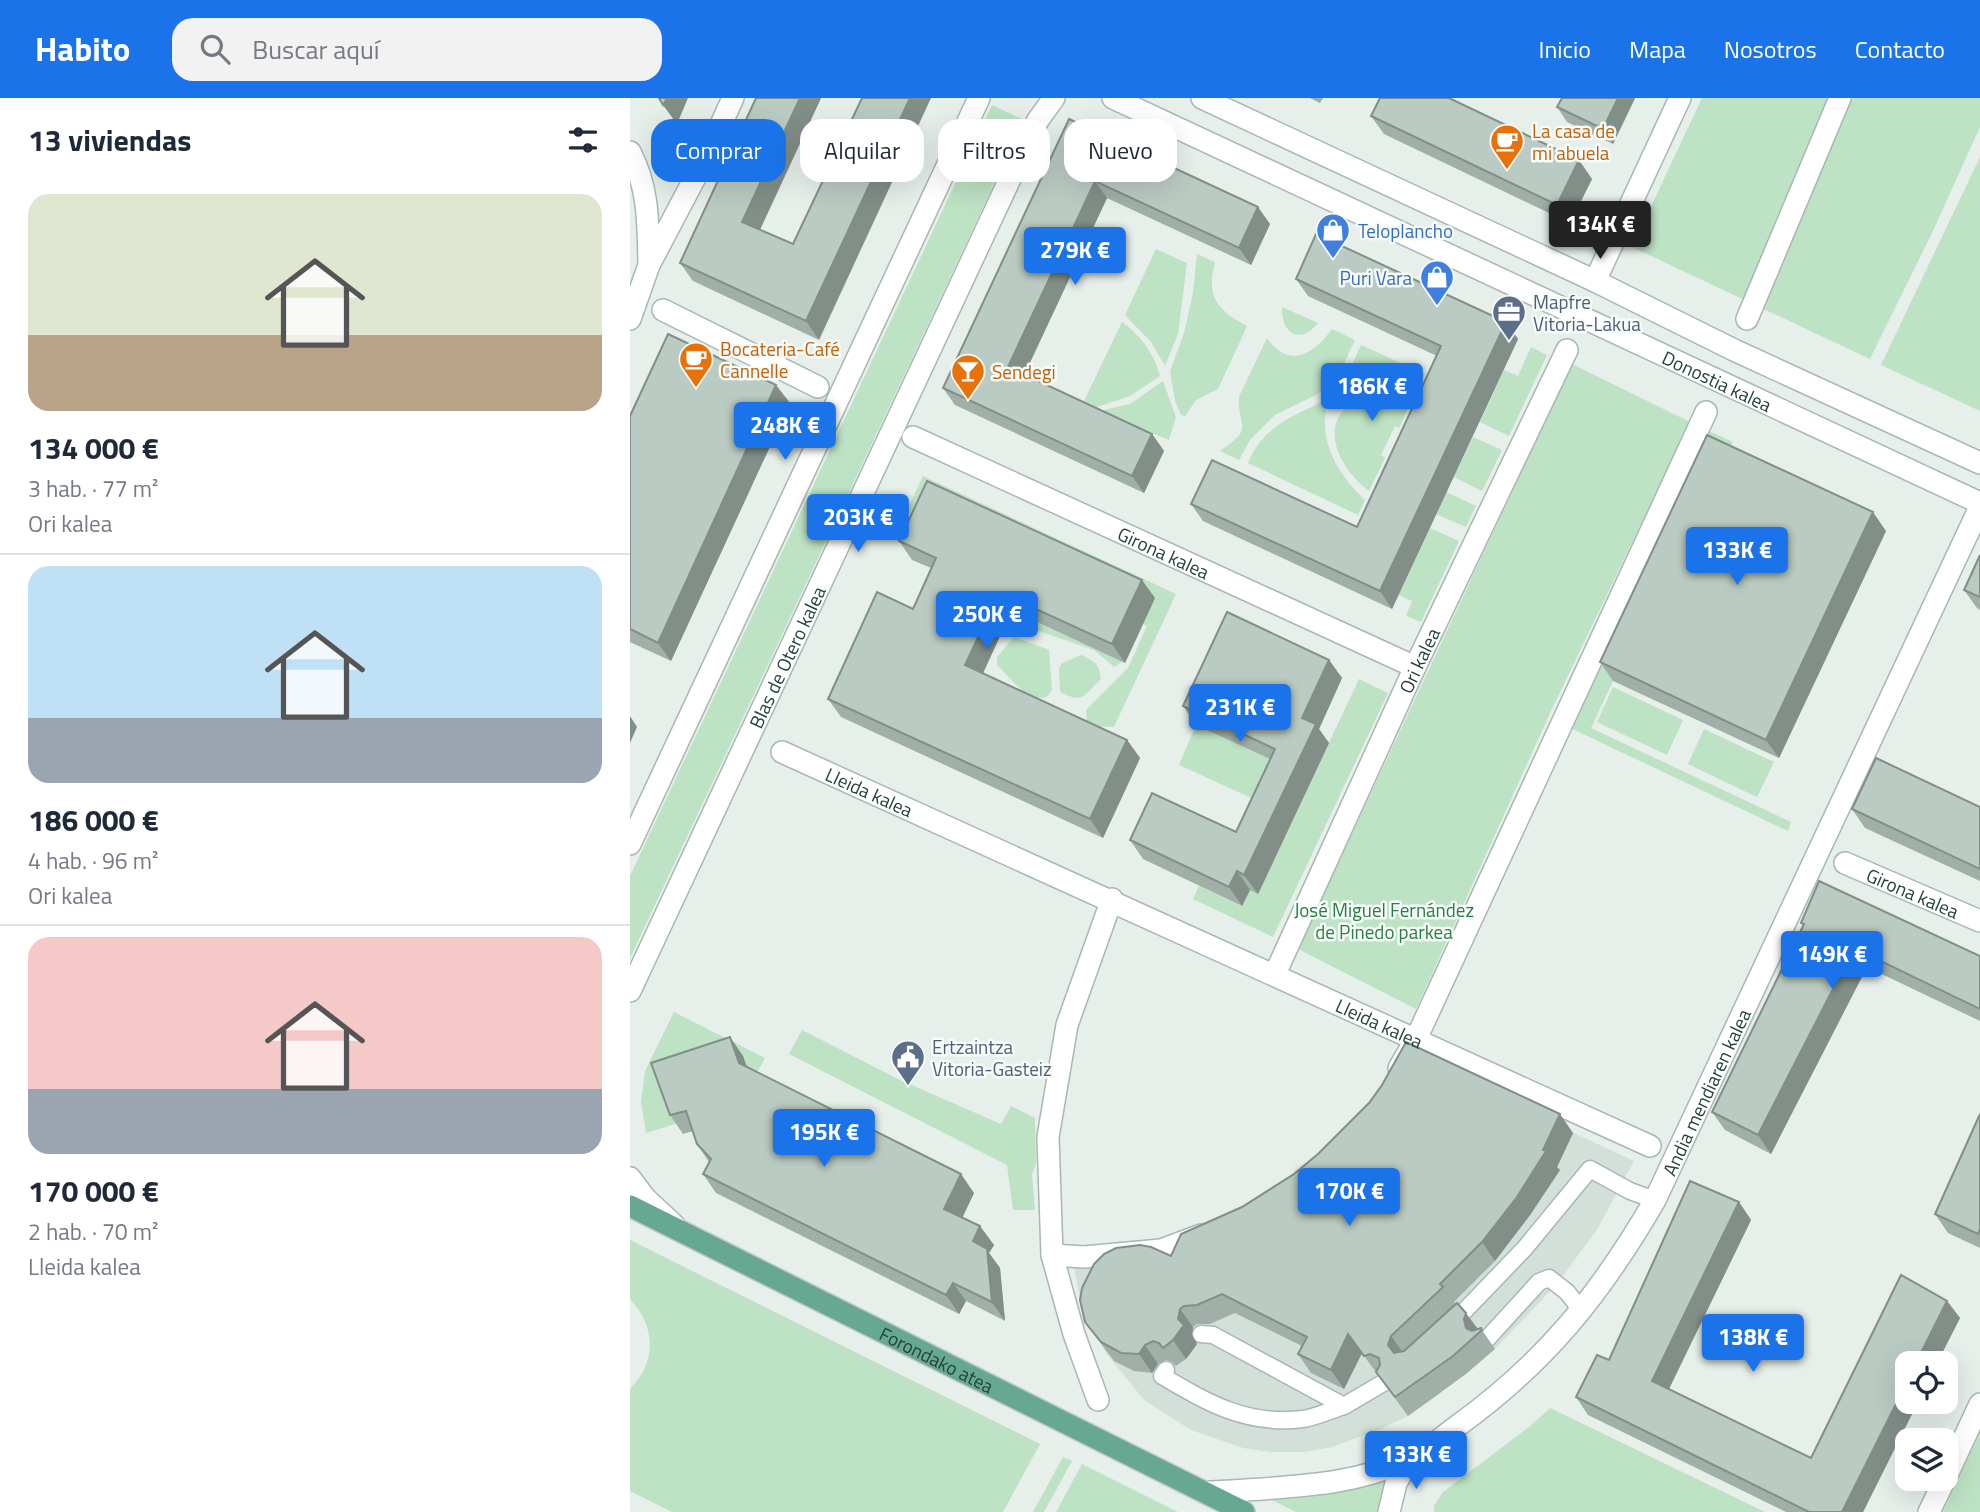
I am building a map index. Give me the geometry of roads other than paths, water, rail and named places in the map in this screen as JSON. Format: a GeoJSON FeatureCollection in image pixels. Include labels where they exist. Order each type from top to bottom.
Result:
{"type":"FeatureCollection","features":[{"type":"Feature","properties":{"kind":"main road","name":"Forondako atea"},"geometry":{"type":"LineString","coordinates":[[630,1206],[1244,1512]]}},
{"type":"Feature","properties":{"kind":"street"},"geometry":{"type":"LineString","coordinates":[[630,319],[649,265],[709,151],[733,98]]}},
{"type":"Feature","properties":{"kind":"street"},"geometry":{"type":"LineString","coordinates":[[630,844],[979,98]]}},
{"type":"Feature","properties":{"kind":"street"},"geometry":{"type":"LineString","coordinates":[[1032,98],[1046,98]]}},
{"type":"Feature","properties":{"kind":"street","name":"Blas de Otero kalea"},"geometry":{"type":"LineString","coordinates":[[630,991],[1023,151],[1038,120],[1054,98]]}},
{"type":"Feature","properties":{"kind":"street","name":"Donostia kalea"},"geometry":{"type":"LineString","coordinates":[[1113,98],[1980,505]]}},
{"type":"Feature","properties":{"kind":"street","name":"Donostia kalea"},"geometry":{"type":"LineString","coordinates":[[1202,98],[1595,281],[1734,350],[1980,463]]}},
{"type":"Feature","properties":{"kind":"street"},"geometry":{"type":"LineString","coordinates":[[1595,281],[1681,98]]}},
{"type":"Feature","properties":{"kind":"street"},"geometry":{"type":"LineString","coordinates":[[1747,319],[1840,98]]}},
{"type":"Feature","properties":{"kind":"street"},"geometry":{"type":"LineString","coordinates":[[630,152],[646,195],[649,265]]}},
{"type":"Feature","properties":{"kind":"street"},"geometry":{"type":"LineString","coordinates":[[663,310],[818,387]]}},
{"type":"Feature","properties":{"kind":"street","name":"Ori kalea"},"geometry":{"type":"LineString","coordinates":[[1275,974],[1415,667],[1567,350]]}},
{"type":"Feature","properties":{"kind":"street"},"geometry":{"type":"LineString","coordinates":[[1391,1081],[1416,1039],[1706,412]]}},
{"type":"Feature","properties":{"kind":"street","name":"Girona kalea"},"geometry":{"type":"LineString","coordinates":[[914,437],[1415,667]]}},
{"type":"Feature","properties":{"kind":"street","name":"Andia mendiaren kalea"},"geometry":{"type":"LineString","coordinates":[[1204,1492],[1304,1487],[1352,1480],[1411,1459],[1520,1377],[1582,1311],[1629,1245],[1655,1200],[1980,505]]}},
{"type":"Feature","properties":{"kind":"street","name":"Lleida kalea"},"geometry":{"type":"LineString","coordinates":[[782,752],[1650,1146]]}},
{"type":"Feature","properties":{"kind":"street","name":"Girona kalea"},"geometry":{"type":"LineString","coordinates":[[1845,863],[1980,921]]}},
{"type":"Feature","properties":{"kind":"street"},"geometry":{"type":"LineString","coordinates":[[1098,1400],[1074,1334],[1052,1255],[1048,1138],[1067,1025],[1112,900]]}},
{"type":"Feature","properties":{"kind":"street"},"geometry":{"type":"LineString","coordinates":[[630,1178],[645,1198],[680,1231]]}},
{"type":"Feature","properties":{"kind":"street"},"geometry":{"type":"LineString","coordinates":[[1052,1255],[1084,1257],[1161,1250],[1220,1228]]}},
{"type":"Feature","properties":{"kind":"street"},"geometry":{"type":"LineString","coordinates":[[1958,1451],[1980,1404]]}},
{"type":"Feature","properties":{"kind":"street","name":"Andia mendiaren kalea"},"geometry":{"type":"LineString","coordinates":[[1390,1512],[1396,1483],[1411,1459]]}},
{"type":"Feature","properties":{"kind":"street"},"geometry":{"type":"LineString","coordinates":[[1929,1512],[1939,1491]]}},
{"type":"Feature","properties":{"kind":"lane"},"geometry":{"type":"LineString","coordinates":[[1437,1338],[1525,1248],[1590,1169],[1630,1191],[1655,1200]]}},
{"type":"Feature","properties":{"kind":"lane"},"geometry":{"type":"LineString","coordinates":[[1487,1339],[1539,1282],[1549,1278],[1567,1292],[1582,1311]]}},
{"type":"Feature","properties":{"kind":"lane"},"geometry":{"type":"LineString","coordinates":[[1201,1334],[1213,1335],[1344,1406]]}},
{"type":"Feature","properties":{"kind":"lane"},"geometry":{"type":"LineString","coordinates":[[1166,1370],[1162,1376],[1206,1403],[1252,1419],[1304,1419],[1344,1406],[1383,1383]]}},
{"type":"Feature","properties":{"kind":"place","name":"La casa de mi abuela"},"geometry":{"type":"Point","coordinates":[1507,171]}},
{"type":"Feature","properties":{"kind":"place","name":"Teloplancho"},"geometry":{"type":"Point","coordinates":[1333,260]}},
{"type":"Feature","properties":{"kind":"place","name":"Puri Vara"},"geometry":{"type":"Point","coordinates":[1437,307]}},
{"type":"Feature","properties":{"kind":"place","name":"Mapfre Vitoria-Lakua"},"geometry":{"type":"Point","coordinates":[1509,342]}},
{"type":"Feature","properties":{"kind":"place","name":"Bocateria-Café Cannelle"},"geometry":{"type":"Point","coordinates":[696,389]}},
{"type":"Feature","properties":{"kind":"place","name":"Sendegi"},"geometry":{"type":"Point","coordinates":[968,401]}},
{"type":"Feature","properties":{"kind":"place","name":"Ertzaintza Vitoria-Gasteiz"},"geometry":{"type":"Point","coordinates":[908,1087]}},
{"type":"Feature","properties":{"kind":"park label","name":"José Miguel Fernández de Pinedo parkea"},"geometry":{"type":"Point","coordinates":[1384,920]}}]}
